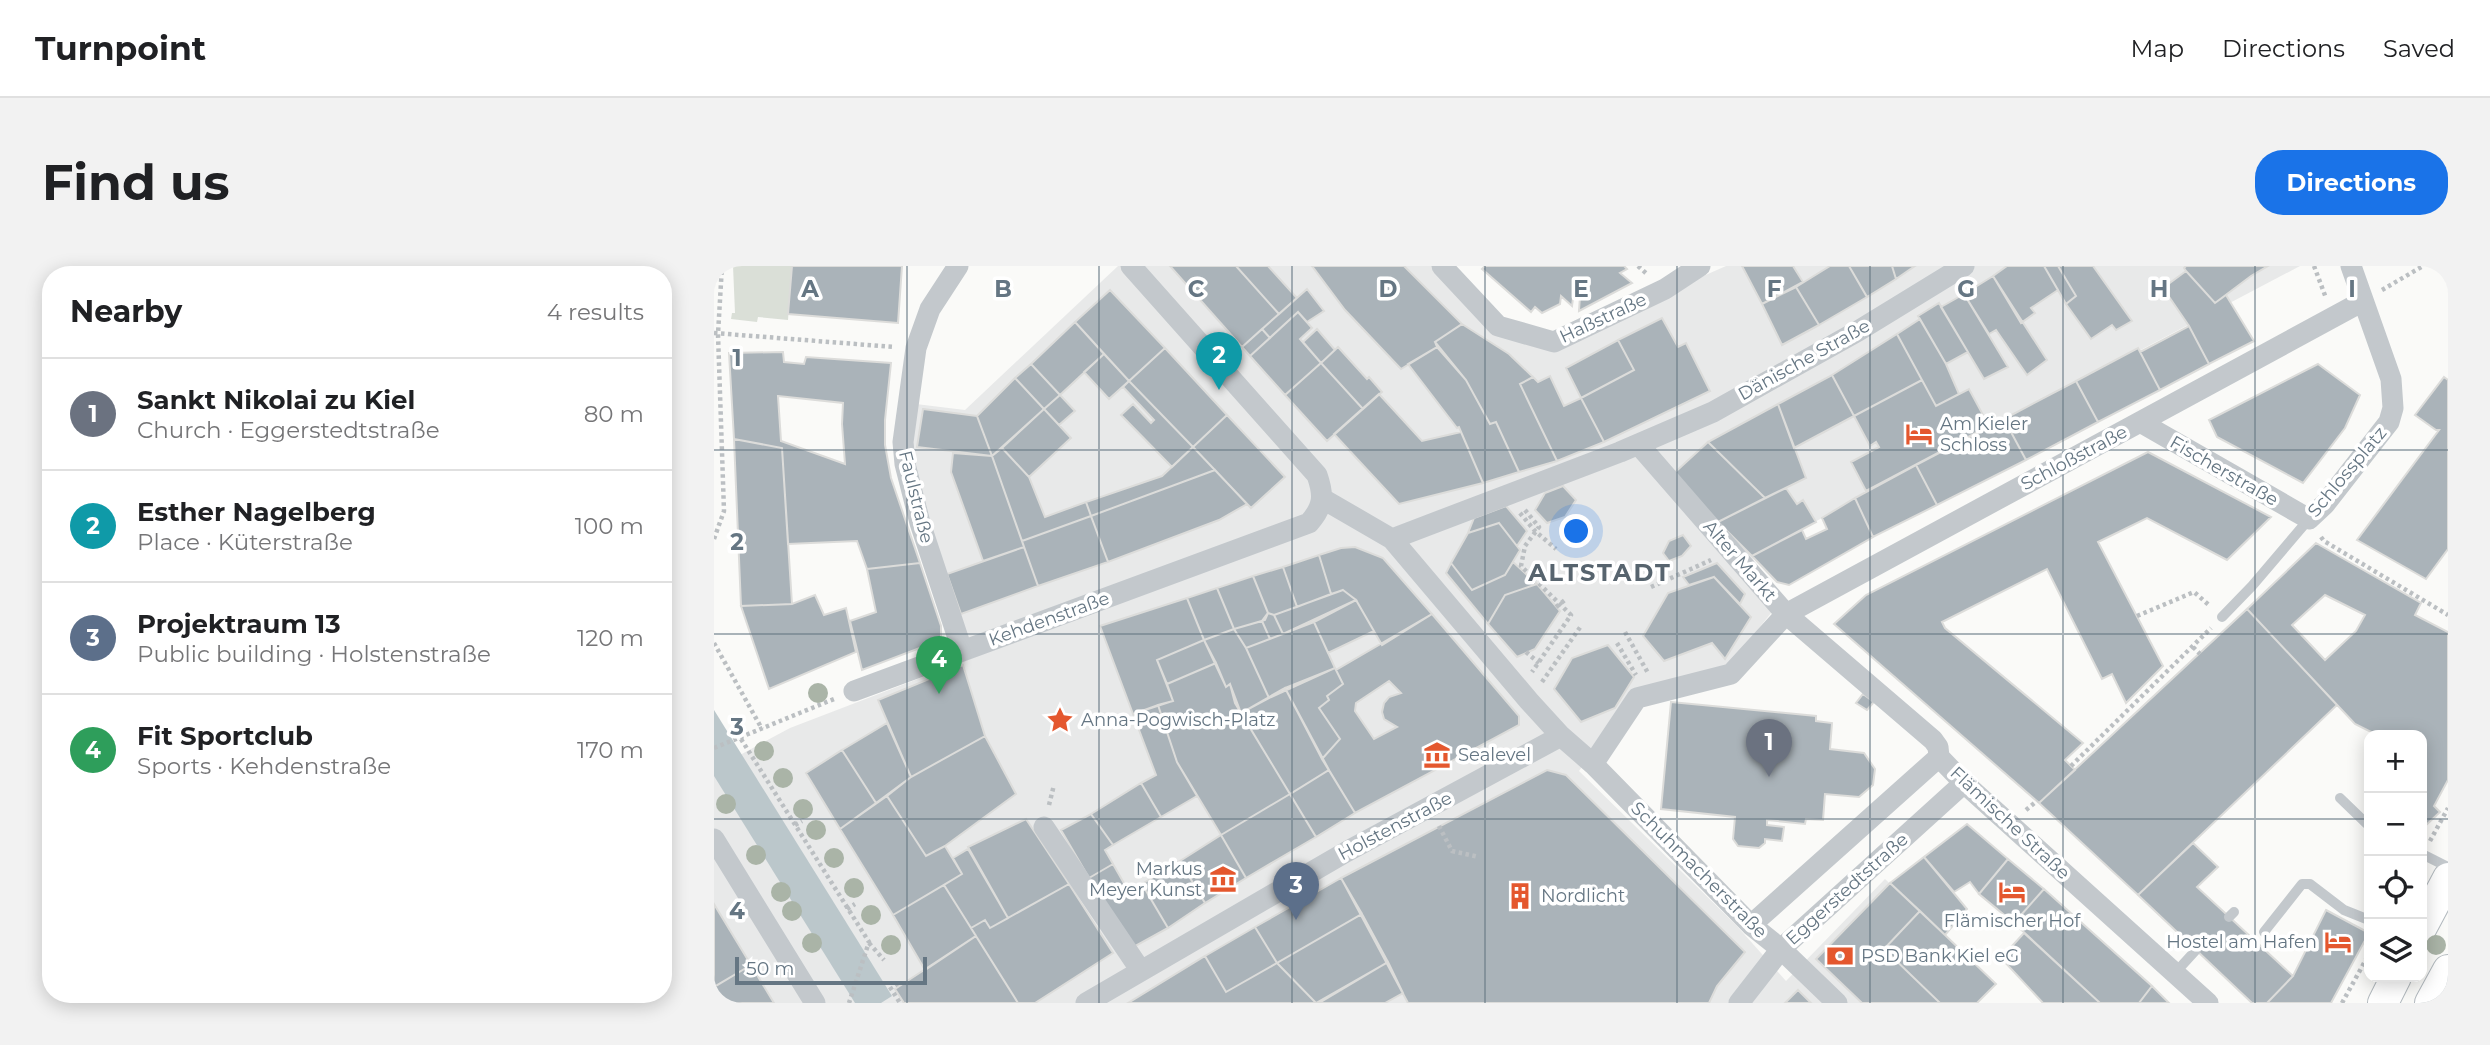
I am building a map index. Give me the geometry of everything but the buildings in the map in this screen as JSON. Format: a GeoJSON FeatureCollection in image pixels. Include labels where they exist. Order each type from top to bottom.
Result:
{"type":"FeatureCollection","features":[{"type":"Feature","properties":{"kind":"main road"},"geometry":{"type":"LineString","coordinates":[[2426,919],[2448,878]]}},
{"type":"Feature","properties":{"kind":"main road"},"geometry":{"type":"LineString","coordinates":[[2430,1003],[2448,970]]}},
{"type":"Feature","properties":{"kind":"main road"},"geometry":{"type":"LineString","coordinates":[[2383,1003],[2394,982]]}},
{"type":"Feature","properties":{"kind":"street","name":"Faulstraße"},"geometry":{"type":"LineString","coordinates":[[958,266],[930,309],[916,348],[903,442],[905,464],[920,523],[962,650]]}},
{"type":"Feature","properties":{"kind":"street"},"geometry":{"type":"LineString","coordinates":[[1131,266],[1317,475],[1323,499],[1392,539],[1529,701],[1593,764]]}},
{"type":"Feature","properties":{"kind":"street","name":"Haßstraße"},"geometry":{"type":"LineString","coordinates":[[1442,266],[1498,326],[1554,342],[1665,289],[1700,266]]}},
{"type":"Feature","properties":{"kind":"street","name":"Dänische Straße"},"geometry":{"type":"LineString","coordinates":[[1639,445],[1713,412],[1858,331],[1964,266]]}},
{"type":"Feature","properties":{"kind":"street","name":"Schlossplatz"},"geometry":{"type":"LineString","coordinates":[[2309,519],[2325,503],[2389,422],[2393,408],[2391,379],[2351,266]]}},
{"type":"Feature","properties":{"kind":"street","name":"Schloßstraße"},"geometry":{"type":"LineString","coordinates":[[1786,614],[2363,301]]}},
{"type":"Feature","properties":{"kind":"street","name":"Fischerstraße"},"geometry":{"type":"LineString","coordinates":[[2140,422],[2309,519]]}},
{"type":"Feature","properties":{"kind":"street"},"geometry":{"type":"LineString","coordinates":[[1392,539],[1639,445]]}},
{"type":"Feature","properties":{"kind":"street","name":"Alter Markt"},"geometry":{"type":"LineString","coordinates":[[1593,764],[1637,698],[1731,674],[1786,614],[1639,445]]}},
{"type":"Feature","properties":{"kind":"street","name":"Kehdenstraße"},"geometry":{"type":"LineString","coordinates":[[854,691],[1309,523],[1318,513],[1323,499]]}},
{"type":"Feature","properties":{"kind":"street","name":"Flämische Straße"},"geometry":{"type":"LineString","coordinates":[[1786,614],[1933,740],[1938,747],[1939,757],[1964,783],[2208,1003]]}},
{"type":"Feature","properties":{"kind":"street","name":"Holstenstraße"},"geometry":{"type":"LineString","coordinates":[[1086,1003],[1346,852],[1562,736]]}},
{"type":"Feature","properties":{"kind":"street","name":"Eggerstedtstraße"},"geometry":{"type":"LineString","coordinates":[[1751,925],[1939,757]]}},
{"type":"Feature","properties":{"kind":"street","name":"Schuhmacherstraße"},"geometry":{"type":"LineString","coordinates":[[1593,764],[1751,925],[1781,949],[1837,1003]]}},
{"type":"Feature","properties":{"kind":"street","name":"Eggerstedtstraße"},"geometry":{"type":"LineString","coordinates":[[1739,1003],[1781,949],[1964,783]]}},
{"type":"Feature","properties":{"kind":"street"},"geometry":{"type":"LineString","coordinates":[[1044,827],[1141,971]]}},
{"type":"Feature","properties":{"kind":"street"},"geometry":{"type":"LineString","coordinates":[[714,839],[815,1003]]}},
{"type":"Feature","properties":{"kind":"lane","name":"Schlossplatz"},"geometry":{"type":"LineString","coordinates":[[2222,617],[2309,519]]}},
{"type":"Feature","properties":{"kind":"lane"},"geometry":{"type":"LineString","coordinates":[[2340,798],[2364,821]]}},
{"type":"Feature","properties":{"kind":"lane"},"geometry":{"type":"LineString","coordinates":[[2424,856],[2448,867]]}},
{"type":"Feature","properties":{"kind":"lane"},"geometry":{"type":"LineString","coordinates":[[2264,932],[2302,884],[2310,884],[2344,910],[2366,919]]}},
{"type":"Feature","properties":{"kind":"lane"},"geometry":{"type":"LineString","coordinates":[[2175,973],[2196,950]]}},
{"type":"Feature","properties":{"kind":"path"},"geometry":{"type":"LineString","coordinates":[[714,539],[724,511],[716,334],[722,266]]}},
{"type":"Feature","properties":{"kind":"path"},"geometry":{"type":"LineString","coordinates":[[2314,266],[2327,301],[2330,318]]}},
{"type":"Feature","properties":{"kind":"path"},"geometry":{"type":"LineString","coordinates":[[2363,301],[2423,266]]}},
{"type":"Feature","properties":{"kind":"path"},"geometry":{"type":"LineString","coordinates":[[716,334],[916,348]]}},
{"type":"Feature","properties":{"kind":"path"},"geometry":{"type":"LineString","coordinates":[[1521,566],[1525,546],[1539,527],[1524,515]]}},
{"type":"Feature","properties":{"kind":"path"},"geometry":{"type":"LineString","coordinates":[[2309,519],[2324,541],[2448,615]]}},
{"type":"Feature","properties":{"kind":"path"},"geometry":{"type":"LineString","coordinates":[[1535,531],[1556,549]]}},
{"type":"Feature","properties":{"kind":"path"},"geometry":{"type":"LineString","coordinates":[[1651,587],[1731,551]]}},
{"type":"Feature","properties":{"kind":"path"},"geometry":{"type":"LineString","coordinates":[[1515,558],[1571,615],[1546,654]]}},
{"type":"Feature","properties":{"kind":"path"},"geometry":{"type":"LineString","coordinates":[[2071,766],[2222,617],[2194,592],[2137,616]]}},
{"type":"Feature","properties":{"kind":"path"},"geometry":{"type":"LineString","coordinates":[[1529,701],[1581,626]]}},
{"type":"Feature","properties":{"kind":"path"},"geometry":{"type":"LineString","coordinates":[[1625,632],[1643,664]]}},
{"type":"Feature","properties":{"kind":"path"},"geometry":{"type":"LineString","coordinates":[[714,643],[762,729]]}},
{"type":"Feature","properties":{"kind":"path"},"geometry":{"type":"LineString","coordinates":[[1617,643],[1648,695]]}},
{"type":"Feature","properties":{"kind":"path"},"geometry":{"type":"LineString","coordinates":[[2193,647],[2200,654]]}},
{"type":"Feature","properties":{"kind":"path"},"geometry":{"type":"LineString","coordinates":[[1624,655],[1635,650]]}},
{"type":"Feature","properties":{"kind":"path"},"geometry":{"type":"LineString","coordinates":[[1526,652],[1539,663]]}},
{"type":"Feature","properties":{"kind":"path"},"geometry":{"type":"LineString","coordinates":[[714,748],[854,691]]}},
{"type":"Feature","properties":{"kind":"path"},"geometry":{"type":"LineString","coordinates":[[739,740],[868,944],[884,960]]}},
{"type":"Feature","properties":{"kind":"path"},"geometry":{"type":"LineString","coordinates":[[2427,846],[2448,808]]}},
{"type":"Feature","properties":{"kind":"path"},"geometry":{"type":"LineString","coordinates":[[795,825],[802,821]]}},
{"type":"Feature","properties":{"kind":"path"},"geometry":{"type":"LineString","coordinates":[[1439,825],[1452,851],[1478,857]]}},
{"type":"Feature","properties":{"kind":"path"},"geometry":{"type":"LineString","coordinates":[[847,909],[855,904]]}},
{"type":"Feature","properties":{"kind":"path"},"geometry":{"type":"LineString","coordinates":[[850,1002],[868,944]]}},
{"type":"Feature","properties":{"kind":"path"},"geometry":{"type":"LineString","coordinates":[[2343,1003],[2364,963]]}},
{"type":"Feature","properties":{"kind":"path"},"geometry":{"type":"LineString","coordinates":[[889,1003],[899,1000],[890,987]]}},
{"type":"Feature","properties":{"kind":"shaded area"},"geometry":{"type":"Polygon","coordinates":[[[733,266],[792,266],[788,320],[758,317],[757,322],[731,319],[732,313],[735,313],[733,266]]]}},
{"type":"Feature","properties":{"kind":"shaded area"},"geometry":{"type":"Polygon","coordinates":[[[1118,266],[1442,266],[1498,326],[1554,342],[1726,266],[2300,266],[1752,555],[1771,613],[1729,666],[1635,690],[1579,771],[1736,925],[1786,981],[1885,879],[1996,984],[1977,1003],[714,1003],[714,769],[790,728],[975,657],[925,523],[910,446],[916,404],[965,410],[1118,266]]]}},
{"type":"Feature","properties":{"kind":"shaded area"},"geometry":{"type":"Polygon","coordinates":[[[714,710],[892,996],[881,1003],[855,1003],[714,776],[714,710]]]}},
{"type":"Feature","properties":{"kind":"place","name":"Esther Nagelberg"},"geometry":{"type":"Point","coordinates":[1219,390]}},
{"type":"Feature","properties":{"kind":"place","name":"Am Kieler Schloss"},"geometry":{"type":"Point","coordinates":[1919,434]}},
{"type":"Feature","properties":{"kind":"place","name":"Fit Sportclub"},"geometry":{"type":"Point","coordinates":[939,694]}},
{"type":"Feature","properties":{"kind":"place","name":"Anna-Pogwisch-Platz"},"geometry":{"type":"Point","coordinates":[1060,720]}},
{"type":"Feature","properties":{"kind":"place","name":"Sealevel"},"geometry":{"type":"Point","coordinates":[1437,755]}},
{"type":"Feature","properties":{"kind":"place","name":"Sankt Nikolai zu Kiel"},"geometry":{"type":"Point","coordinates":[1769,777]}},
{"type":"Feature","properties":{"kind":"place","name":"Markus Meyer Kunst"},"geometry":{"type":"Point","coordinates":[1223,879]}},
{"type":"Feature","properties":{"kind":"place","name":"Flämischer Hof"},"geometry":{"type":"Point","coordinates":[2012,892]}},
{"type":"Feature","properties":{"kind":"place","name":"Nordlicht"},"geometry":{"type":"Point","coordinates":[1520,896]}},
{"type":"Feature","properties":{"kind":"place","name":"Projektraum 13"},"geometry":{"type":"Point","coordinates":[1296,920]}},
{"type":"Feature","properties":{"kind":"place","name":"Hostel am Hafen"},"geometry":{"type":"Point","coordinates":[2338,942]}},
{"type":"Feature","properties":{"kind":"place","name":"PSD Bank Kiel eG"},"geometry":{"type":"Point","coordinates":[1840,956]}},
{"type":"Feature","properties":{"kind":"district","name":"ALTSTADT"},"geometry":{"type":"Point","coordinates":[1600,573]}}]}
